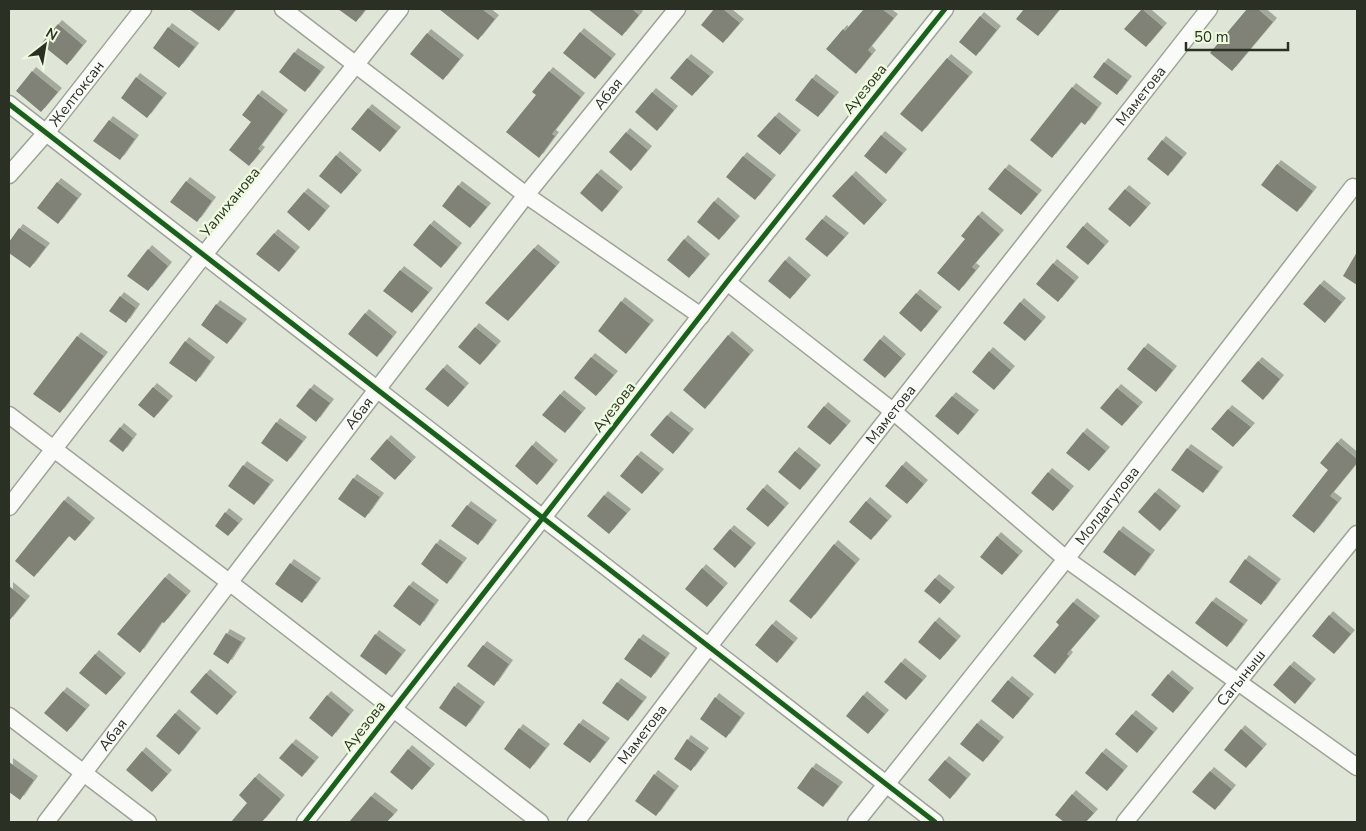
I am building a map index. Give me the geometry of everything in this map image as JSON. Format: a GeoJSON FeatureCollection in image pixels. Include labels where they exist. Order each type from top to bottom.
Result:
{"type":"FeatureCollection","features":[{"type":"Feature","properties":{"kind":"street","name":"Желтоксан"},"geometry":{"type":"LineString","coordinates":[[9,176],[45,134],[143,9]]}},
{"type":"Feature","properties":{"kind":"street"},"geometry":{"type":"LineString","coordinates":[[283,9],[526,195],[701,316]]}},
{"type":"Feature","properties":{"kind":"street","name":"Уалиханова"},"geometry":{"type":"LineString","coordinates":[[9,507],[55,450],[203,256],[400,9]]}},
{"type":"Feature","properties":{"kind":"street","name":"Абая"},"geometry":{"type":"LineString","coordinates":[[46,822],[526,195],[677,9]]}},
{"type":"Feature","properties":{"kind":"street","name":"Ауезова"},"geometry":{"type":"LineString","coordinates":[[304,822],[701,316],[945,9]]}},
{"type":"Feature","properties":{"kind":"street","name":"Маметова"},"geometry":{"type":"LineString","coordinates":[[576,822],[709,646],[1208,9]]}},
{"type":"Feature","properties":{"kind":"street"},"geometry":{"type":"LineString","coordinates":[[9,104],[45,134],[543,517],[935,822]]}},
{"type":"Feature","properties":{"kind":"street","name":"Молдагулова"},"geometry":{"type":"LineString","coordinates":[[856,822],[1066,559],[1353,187]]}},
{"type":"Feature","properties":{"kind":"street"},"geometry":{"type":"LineString","coordinates":[[728,282],[894,412],[1066,559],[1357,767]]}},
{"type":"Feature","properties":{"kind":"street"},"geometry":{"type":"LineString","coordinates":[[9,415],[540,822]]}},
{"type":"Feature","properties":{"kind":"street","name":"Сагыныш"},"geometry":{"type":"LineString","coordinates":[[1125,822],[1357,534]]}},
{"type":"Feature","properties":{"kind":"street"},"geometry":{"type":"LineString","coordinates":[[9,716],[148,822]]}},
{"type":"Feature","properties":{"kind":"building"},"geometry":{"type":"Polygon","coordinates":[[[189,9],[236,9],[219,31],[189,9]]]}},
{"type":"Feature","properties":{"kind":"building"},"geometry":{"type":"Polygon","coordinates":[[[338,9],[366,9],[356,22],[338,9]]]}},
{"type":"Feature","properties":{"kind":"building"},"geometry":{"type":"Polygon","coordinates":[[[439,9],[482,9],[495,19],[478,40],[439,9]]]}},
{"type":"Feature","properties":{"kind":"building"},"geometry":{"type":"Polygon","coordinates":[[[588,9],[632,9],[639,15],[622,36],[588,9]]]}},
{"type":"Feature","properties":{"kind":"building"},"geometry":{"type":"Polygon","coordinates":[[[714,9],[723,9],[740,23],[723,43],[701,25],[714,9]]]}},
{"type":"Feature","properties":{"kind":"building"},"geometry":{"type":"Polygon","coordinates":[[[864,9],[882,9],[894,18],[868,50],[872,54],[856,74],[826,49],[864,9]]]}},
{"type":"Feature","properties":{"kind":"building"},"geometry":{"type":"Polygon","coordinates":[[[1024,9],[1060,9],[1038,36],[1016,19],[1024,9]]]}},
{"type":"Feature","properties":{"kind":"building"},"geometry":{"type":"Polygon","coordinates":[[[1142,9],[1163,27],[1146,47],[1124,29],[1142,9]]]}},
{"type":"Feature","properties":{"kind":"building"},"geometry":{"type":"Polygon","coordinates":[[[1247,9],[1258,9],[1273,22],[1232,71],[1210,53],[1247,9]]]}},
{"type":"Feature","properties":{"kind":"building"},"geometry":{"type":"Polygon","coordinates":[[[980,16],[997,30],[976,56],[959,42],[980,16]]]}},
{"type":"Feature","properties":{"kind":"building"},"geometry":{"type":"Polygon","coordinates":[[[58,24],[83,45],[67,65],[41,44],[58,24]]]}},
{"type":"Feature","properties":{"kind":"building"},"geometry":{"type":"Polygon","coordinates":[[[168,27],[195,47],[179,68],[153,48],[168,27]]]}},
{"type":"Feature","properties":{"kind":"building"},"geometry":{"type":"Polygon","coordinates":[[[580,32],[612,58],[595,79],[563,53],[580,32]]]}},
{"type":"Feature","properties":{"kind":"building"},"geometry":{"type":"Polygon","coordinates":[[[427,33],[460,59],[443,80],[410,54],[427,33]]]}},
{"type":"Feature","properties":{"kind":"building"},"geometry":{"type":"Polygon","coordinates":[[[294,52],[321,71],[305,92],[279,72],[294,52]]]}},
{"type":"Feature","properties":{"kind":"building"},"geometry":{"type":"Polygon","coordinates":[[[687,58],[710,76],[692,96],[670,78],[687,58]]]}},
{"type":"Feature","properties":{"kind":"building"},"geometry":{"type":"Polygon","coordinates":[[[947,58],[969,76],[922,132],[900,114],[947,58]]]}},
{"type":"Feature","properties":{"kind":"building"},"geometry":{"type":"Polygon","coordinates":[[[1104,62],[1128,80],[1117,95],[1093,77],[1104,62]]]}},
{"type":"Feature","properties":{"kind":"building"},"geometry":{"type":"Polygon","coordinates":[[[32,71],[58,92],[41,112],[16,91],[32,71]]]}},
{"type":"Feature","properties":{"kind":"building"},"geometry":{"type":"Polygon","coordinates":[[[549,71],[581,97],[552,134],[555,136],[539,158],[506,132],[536,95],[532,92],[549,71]]]}},
{"type":"Feature","properties":{"kind":"building"},"geometry":{"type":"Polygon","coordinates":[[[136,77],[163,97],[147,118],[121,98],[136,77]]]}},
{"type":"Feature","properties":{"kind":"building"},"geometry":{"type":"Polygon","coordinates":[[[812,78],[835,96],[818,117],[795,100],[812,78]]]}},
{"type":"Feature","properties":{"kind":"building"},"geometry":{"type":"Polygon","coordinates":[[[1072,87],[1098,107],[1085,125],[1081,122],[1052,158],[1030,140],[1072,87]]]}},
{"type":"Feature","properties":{"kind":"building"},"geometry":{"type":"Polygon","coordinates":[[[652,92],[674,110],[657,131],[635,112],[652,92]]]}},
{"type":"Feature","properties":{"kind":"building"},"geometry":{"type":"Polygon","coordinates":[[[258,94],[284,114],[258,149],[261,151],[249,166],[229,150],[251,122],[242,115],[258,94]]]}},
{"type":"Feature","properties":{"kind":"building"},"geometry":{"type":"Polygon","coordinates":[[[368,108],[397,131],[380,152],[351,129],[368,108]]]}},
{"type":"Feature","properties":{"kind":"building"},"geometry":{"type":"Polygon","coordinates":[[[775,116],[797,134],[780,155],[757,136],[775,116]]]}},
{"type":"Feature","properties":{"kind":"building"},"geometry":{"type":"Polygon","coordinates":[[[109,120],[135,139],[120,160],[93,141],[109,120]]]}},
{"type":"Feature","properties":{"kind":"building"},"geometry":{"type":"Polygon","coordinates":[[[626,132],[648,150],[631,171],[609,152],[626,132]]]}},
{"type":"Feature","properties":{"kind":"building"},"geometry":{"type":"Polygon","coordinates":[[[881,135],[903,153],[886,174],[864,156],[881,135]]]}},
{"type":"Feature","properties":{"kind":"building"},"geometry":{"type":"Polygon","coordinates":[[[1162,140],[1183,157],[1168,176],[1147,159],[1162,140]]]}},
{"type":"Feature","properties":{"kind":"building"},"geometry":{"type":"Polygon","coordinates":[[[336,155],[358,174],[341,194],[319,176],[336,155]]]}},
{"type":"Feature","properties":{"kind":"building"},"geometry":{"type":"Polygon","coordinates":[[[743,156],[772,179],[755,200],[726,177],[743,156]]]}},
{"type":"Feature","properties":{"kind":"building"},"geometry":{"type":"Polygon","coordinates":[[[1277,164],[1313,191],[1297,212],[1261,185],[1277,164]]]}},
{"type":"Feature","properties":{"kind":"building"},"geometry":{"type":"Polygon","coordinates":[[[1005,168],[1038,194],[1021,215],[988,189],[1005,168]]]}},
{"type":"Feature","properties":{"kind":"building"},"geometry":{"type":"Polygon","coordinates":[[[597,173],[619,191],[602,212],[580,193],[597,173]]]}},
{"type":"Feature","properties":{"kind":"building"},"geometry":{"type":"Polygon","coordinates":[[[852,175],[883,204],[864,225],[832,196],[852,175]]]}},
{"type":"Feature","properties":{"kind":"building"},"geometry":{"type":"Polygon","coordinates":[[[186,181],[212,201],[197,222],[170,202],[186,181]]]}},
{"type":"Feature","properties":{"kind":"building"},"geometry":{"type":"Polygon","coordinates":[[[57,182],[78,198],[58,224],[37,208],[57,182]]]}},
{"type":"Feature","properties":{"kind":"building"},"geometry":{"type":"Polygon","coordinates":[[[458,185],[487,207],[470,228],[442,206],[458,185]]]}},
{"type":"Feature","properties":{"kind":"building"},"geometry":{"type":"Polygon","coordinates":[[[1125,189],[1147,207],[1130,227],[1108,209],[1125,189]]]}},
{"type":"Feature","properties":{"kind":"building"},"geometry":{"type":"Polygon","coordinates":[[[304,192],[326,210],[309,231],[287,212],[304,192]]]}},
{"type":"Feature","properties":{"kind":"building"},"geometry":{"type":"Polygon","coordinates":[[[714,201],[736,220],[719,240],[697,222],[714,201]]]}},
{"type":"Feature","properties":{"kind":"building"},"geometry":{"type":"Polygon","coordinates":[[[978,215],[1000,234],[972,267],[976,270],[959,291],[937,273],[965,239],[961,236],[978,215]]]}},
{"type":"Feature","properties":{"kind":"building"},"geometry":{"type":"Polygon","coordinates":[[[822,219],[845,237],[827,257],[805,239],[822,219]]]}},
{"type":"Feature","properties":{"kind":"building"},"geometry":{"type":"Polygon","coordinates":[[[430,224],[458,247],[441,268],[413,245],[430,224]]]}},
{"type":"Feature","properties":{"kind":"building"},"geometry":{"type":"Polygon","coordinates":[[[1083,226],[1105,245],[1088,265],[1066,247],[1083,226]]]}},
{"type":"Feature","properties":{"kind":"building"},"geometry":{"type":"Polygon","coordinates":[[[19,228],[46,247],[30,268],[9,253],[9,242],[19,228]]]}},
{"type":"Feature","properties":{"kind":"building"},"geometry":{"type":"Polygon","coordinates":[[[274,233],[296,251],[279,272],[256,254],[274,233]]]}},
{"type":"Feature","properties":{"kind":"building"},"geometry":{"type":"Polygon","coordinates":[[[684,239],[706,258],[689,278],[667,260],[684,239]]]}},
{"type":"Feature","properties":{"kind":"building"},"geometry":{"type":"Polygon","coordinates":[[[534,248],[556,266],[508,321],[485,303],[534,248]]]}},
{"type":"Feature","properties":{"kind":"building"},"geometry":{"type":"Polygon","coordinates":[[[148,249],[168,266],[148,291],[127,276],[148,249]]]}},
{"type":"Feature","properties":{"kind":"building"},"geometry":{"type":"Polygon","coordinates":[[[1357,252],[1357,285],[1343,276],[1357,252]]]}},
{"type":"Feature","properties":{"kind":"building"},"geometry":{"type":"Polygon","coordinates":[[[785,260],[807,279],[790,299],[768,281],[785,260]]]}},
{"type":"Feature","properties":{"kind":"building"},"geometry":{"type":"Polygon","coordinates":[[[1053,263],[1075,281],[1058,302],[1036,284],[1053,263]]]}},
{"type":"Feature","properties":{"kind":"building"},"geometry":{"type":"Polygon","coordinates":[[[400,270],[429,292],[412,313],[383,291],[400,270]]]}},
{"type":"Feature","properties":{"kind":"building"},"geometry":{"type":"Polygon","coordinates":[[[1320,284],[1342,302],[1325,323],[1303,304],[1320,284]]]}},
{"type":"Feature","properties":{"kind":"building"},"geometry":{"type":"Polygon","coordinates":[[[916,293],[938,311],[921,332],[899,313],[916,293]]]}},
{"type":"Feature","properties":{"kind":"building"},"geometry":{"type":"Polygon","coordinates":[[[120,296],[136,308],[126,323],[109,311],[120,296]]]}},
{"type":"Feature","properties":{"kind":"building"},"geometry":{"type":"Polygon","coordinates":[[[621,301],[650,324],[626,354],[598,331],[621,301]]]}},
{"type":"Feature","properties":{"kind":"building"},"geometry":{"type":"Polygon","coordinates":[[[1020,302],[1042,321],[1025,341],[1003,323],[1020,302]]]}},
{"type":"Feature","properties":{"kind":"building"},"geometry":{"type":"Polygon","coordinates":[[[216,304],[243,323],[227,344],[201,325],[216,304]]]}},
{"type":"Feature","properties":{"kind":"building"},"geometry":{"type":"Polygon","coordinates":[[[365,313],[393,336],[377,357],[348,334],[365,313]]]}},
{"type":"Feature","properties":{"kind":"building"},"geometry":{"type":"Polygon","coordinates":[[[475,327],[497,345],[480,365],[458,347],[475,327]]]}},
{"type":"Feature","properties":{"kind":"building"},"geometry":{"type":"Polygon","coordinates":[[[728,335],[750,354],[705,409],[683,390],[728,335]]]}},
{"type":"Feature","properties":{"kind":"building"},"geometry":{"type":"Polygon","coordinates":[[[77,336],[104,356],[60,413],[33,394],[77,336]]]}},
{"type":"Feature","properties":{"kind":"building"},"geometry":{"type":"Polygon","coordinates":[[[880,339],[902,358],[885,378],[863,360],[880,339]]]}},
{"type":"Feature","properties":{"kind":"building"},"geometry":{"type":"Polygon","coordinates":[[[185,341],[211,361],[196,382],[169,363],[185,341]]]}},
{"type":"Feature","properties":{"kind":"building"},"geometry":{"type":"Polygon","coordinates":[[[1144,347],[1173,370],[1156,392],[1127,369],[1144,347]]]}},
{"type":"Feature","properties":{"kind":"building"},"geometry":{"type":"Polygon","coordinates":[[[989,351],[1011,370],[994,390],[972,372],[989,351]]]}},
{"type":"Feature","properties":{"kind":"building"},"geometry":{"type":"Polygon","coordinates":[[[591,357],[614,375],[596,396],[574,378],[591,357]]]}},
{"type":"Feature","properties":{"kind":"building"},"geometry":{"type":"Polygon","coordinates":[[[1258,361],[1280,379],[1263,400],[1241,381],[1258,361]]]}},
{"type":"Feature","properties":{"kind":"building"},"geometry":{"type":"Polygon","coordinates":[[[443,368],[465,387],[448,407],[425,389],[443,368]]]}},
{"type":"Feature","properties":{"kind":"building"},"geometry":{"type":"Polygon","coordinates":[[[153,387],[169,400],[154,418],[138,405],[153,387]]]}},
{"type":"Feature","properties":{"kind":"building"},"geometry":{"type":"Polygon","coordinates":[[[310,388],[330,403],[316,422],[296,406],[310,388]]]}},
{"type":"Feature","properties":{"kind":"building"},"geometry":{"type":"Polygon","coordinates":[[[1117,388],[1139,406],[1122,426],[1100,408],[1117,388]]]}},
{"type":"Feature","properties":{"kind":"building"},"geometry":{"type":"Polygon","coordinates":[[[560,394],[582,412],[565,433],[542,415],[560,394]]]}},
{"type":"Feature","properties":{"kind":"building"},"geometry":{"type":"Polygon","coordinates":[[[952,396],[975,414],[958,435],[935,416],[952,396]]]}},
{"type":"Feature","properties":{"kind":"building"},"geometry":{"type":"Polygon","coordinates":[[[824,406],[847,425],[830,445],[807,427],[824,406]]]}},
{"type":"Feature","properties":{"kind":"building"},"geometry":{"type":"Polygon","coordinates":[[[1228,409],[1251,427],[1233,447],[1211,429],[1228,409]]]}},
{"type":"Feature","properties":{"kind":"building"},"geometry":{"type":"Polygon","coordinates":[[[667,415],[690,433],[673,454],[650,435],[667,415]]]}},
{"type":"Feature","properties":{"kind":"building"},"geometry":{"type":"Polygon","coordinates":[[[276,422],[303,441],[287,462],[261,443],[276,422]]]}},
{"type":"Feature","properties":{"kind":"building"},"geometry":{"type":"Polygon","coordinates":[[[120,427],[133,438],[123,452],[109,441],[120,427]]]}},
{"type":"Feature","properties":{"kind":"building"},"geometry":{"type":"Polygon","coordinates":[[[1083,432],[1106,451],[1089,471],[1066,453],[1083,432]]]}},
{"type":"Feature","properties":{"kind":"building"},"geometry":{"type":"Polygon","coordinates":[[[387,439],[412,461],[395,480],[370,459],[387,439]]]}},
{"type":"Feature","properties":{"kind":"building"},"geometry":{"type":"Polygon","coordinates":[[[1337,442],[1357,459],[1357,463],[1330,496],[1338,502],[1314,533],[1292,516],[1328,470],[1320,463],[1337,442]]]}},
{"type":"Feature","properties":{"kind":"building"},"geometry":{"type":"Polygon","coordinates":[[[532,445],[554,464],[537,485],[515,466],[532,445]]]}},
{"type":"Feature","properties":{"kind":"building"},"geometry":{"type":"Polygon","coordinates":[[[1187,448],[1219,471],[1203,493],[1171,470],[1187,448]]]}},
{"type":"Feature","properties":{"kind":"building"},"geometry":{"type":"Polygon","coordinates":[[[795,451],[817,469],[800,490],[778,472],[795,451]]]}},
{"type":"Feature","properties":{"kind":"building"},"geometry":{"type":"Polygon","coordinates":[[[637,455],[660,473],[642,494],[620,476],[637,455]]]}},
{"type":"Feature","properties":{"kind":"building"},"geometry":{"type":"Polygon","coordinates":[[[243,465],[270,484],[254,505],[228,486],[243,465]]]}},
{"type":"Feature","properties":{"kind":"building"},"geometry":{"type":"Polygon","coordinates":[[[902,465],[924,484],[907,504],[885,486],[902,465]]]}},
{"type":"Feature","properties":{"kind":"building"},"geometry":{"type":"Polygon","coordinates":[[[1048,472],[1070,490],[1053,511],[1031,493],[1048,472]]]}},
{"type":"Feature","properties":{"kind":"building"},"geometry":{"type":"Polygon","coordinates":[[[353,478],[380,497],[365,518],[338,499],[353,478]]]}},
{"type":"Feature","properties":{"kind":"building"},"geometry":{"type":"Polygon","coordinates":[[[763,488],[785,507],[768,527],[746,509],[763,488]]]}},
{"type":"Feature","properties":{"kind":"building"},"geometry":{"type":"Polygon","coordinates":[[[1155,492],[1177,510],[1160,531],[1138,512],[1155,492]]]}},
{"type":"Feature","properties":{"kind":"building"},"geometry":{"type":"Polygon","coordinates":[[[604,495],[627,513],[609,534],[587,516],[604,495]]]}},
{"type":"Feature","properties":{"kind":"building"},"geometry":{"type":"Polygon","coordinates":[[[64,500],[91,522],[75,541],[69,536],[34,577],[15,561],[64,500]]]}},
{"type":"Feature","properties":{"kind":"building"},"geometry":{"type":"Polygon","coordinates":[[[866,501],[888,520],[871,540],[849,522],[866,501]]]}},
{"type":"Feature","properties":{"kind":"building"},"geometry":{"type":"Polygon","coordinates":[[[467,505],[493,524],[478,545],[451,526],[467,505]]]}},
{"type":"Feature","properties":{"kind":"building"},"geometry":{"type":"Polygon","coordinates":[[[225,512],[239,523],[228,536],[215,526],[225,512]]]}},
{"type":"Feature","properties":{"kind":"building"},"geometry":{"type":"Polygon","coordinates":[[[730,529],[752,547],[735,568],[713,549],[730,529]]]}},
{"type":"Feature","properties":{"kind":"building"},"geometry":{"type":"Polygon","coordinates":[[[1119,530],[1151,554],[1135,576],[1103,552],[1119,530]]]}},
{"type":"Feature","properties":{"kind":"building"},"geometry":{"type":"Polygon","coordinates":[[[997,536],[1019,555],[1002,575],[980,557],[997,536]]]}},
{"type":"Feature","properties":{"kind":"building"},"geometry":{"type":"Polygon","coordinates":[[[436,543],[463,562],[447,584],[421,564],[436,543]]]}},
{"type":"Feature","properties":{"kind":"building"},"geometry":{"type":"Polygon","coordinates":[[[834,544],[856,563],[811,619],[789,601],[834,544]]]}},
{"type":"Feature","properties":{"kind":"building"},"geometry":{"type":"Polygon","coordinates":[[[1245,559],[1277,583],[1261,605],[1229,582],[1245,559]]]}},
{"type":"Feature","properties":{"kind":"building"},"geometry":{"type":"Polygon","coordinates":[[[290,563],[317,582],[302,603],[275,584],[290,563]]]}},
{"type":"Feature","properties":{"kind":"building"},"geometry":{"type":"Polygon","coordinates":[[[702,568],[724,587],[707,607],[685,589],[702,568]]]}},
{"type":"Feature","properties":{"kind":"building"},"geometry":{"type":"Polygon","coordinates":[[[165,577],[187,595],[164,623],[162,622],[140,653],[117,634],[165,577]]]}},
{"type":"Feature","properties":{"kind":"building"},"geometry":{"type":"Polygon","coordinates":[[[935,578],[951,591],[940,604],[924,591],[935,578]]]}},
{"type":"Feature","properties":{"kind":"building"},"geometry":{"type":"Polygon","coordinates":[[[409,585],[435,604],[420,626],[393,606],[409,585]]]}},
{"type":"Feature","properties":{"kind":"building"},"geometry":{"type":"Polygon","coordinates":[[[9,586],[26,600],[9,621],[9,586]]]}},
{"type":"Feature","properties":{"kind":"building"},"geometry":{"type":"Polygon","coordinates":[[[1212,601],[1244,624],[1227,647],[1195,623],[1212,601]]]}},
{"type":"Feature","properties":{"kind":"building"},"geometry":{"type":"Polygon","coordinates":[[[1073,602],[1096,620],[1067,654],[1069,656],[1055,674],[1033,656],[1059,625],[1056,622],[1073,602]]]}},
{"type":"Feature","properties":{"kind":"building"},"geometry":{"type":"Polygon","coordinates":[[[1329,615],[1351,634],[1334,654],[1312,636],[1329,615]]]}},
{"type":"Feature","properties":{"kind":"building"},"geometry":{"type":"Polygon","coordinates":[[[935,621],[957,640],[940,660],[918,642],[935,621]]]}},
{"type":"Feature","properties":{"kind":"building"},"geometry":{"type":"Polygon","coordinates":[[[772,624],[794,642],[777,663],[755,645],[772,624]]]}},
{"type":"Feature","properties":{"kind":"building"},"geometry":{"type":"Polygon","coordinates":[[[226,633],[242,642],[228,664],[213,654],[226,633]]]}},
{"type":"Feature","properties":{"kind":"building"},"geometry":{"type":"Polygon","coordinates":[[[375,634],[402,654],[386,675],[360,656],[375,634]]]}},
{"type":"Feature","properties":{"kind":"building"},"geometry":{"type":"Polygon","coordinates":[[[639,638],[666,657],[651,678],[624,659],[639,638]]]}},
{"type":"Feature","properties":{"kind":"building"},"geometry":{"type":"Polygon","coordinates":[[[483,645],[509,664],[494,686],[467,666],[483,645]]]}},
{"type":"Feature","properties":{"kind":"building"},"geometry":{"type":"Polygon","coordinates":[[[95,654],[122,677],[106,695],[79,673],[95,654]]]}},
{"type":"Feature","properties":{"kind":"building"},"geometry":{"type":"Polygon","coordinates":[[[901,662],[923,680],[906,700],[884,682],[901,662]]]}},
{"type":"Feature","properties":{"kind":"building"},"geometry":{"type":"Polygon","coordinates":[[[1290,665],[1312,683],[1295,704],[1273,685],[1290,665]]]}},
{"type":"Feature","properties":{"kind":"building"},"geometry":{"type":"Polygon","coordinates":[[[206,673],[233,696],[217,715],[190,692],[206,673]]]}},
{"type":"Feature","properties":{"kind":"building"},"geometry":{"type":"Polygon","coordinates":[[[1168,674],[1190,692],[1173,713],[1151,695],[1168,674]]]}},
{"type":"Feature","properties":{"kind":"building"},"geometry":{"type":"Polygon","coordinates":[[[1008,680],[1030,698],[1013,719],[991,701],[1008,680]]]}},
{"type":"Feature","properties":{"kind":"building"},"geometry":{"type":"Polygon","coordinates":[[[617,682],[643,701],[628,721],[602,703],[617,682]]]}},
{"type":"Feature","properties":{"kind":"building"},"geometry":{"type":"Polygon","coordinates":[[[454,686],[481,706],[466,727],[439,708],[454,686]]]}},
{"type":"Feature","properties":{"kind":"building"},"geometry":{"type":"Polygon","coordinates":[[[63,691],[86,709],[67,732],[44,713],[63,691]]]}},
{"type":"Feature","properties":{"kind":"building"},"geometry":{"type":"Polygon","coordinates":[[[327,695],[350,714],[332,737],[309,718],[327,695]]]}},
{"type":"Feature","properties":{"kind":"building"},"geometry":{"type":"Polygon","coordinates":[[[863,695],[885,714],[868,734],[846,716],[863,695]]]}},
{"type":"Feature","properties":{"kind":"building"},"geometry":{"type":"Polygon","coordinates":[[[715,697],[741,717],[726,738],[700,719],[715,697]]]}},
{"type":"Feature","properties":{"kind":"building"},"geometry":{"type":"Polygon","coordinates":[[[175,713],[197,732],[179,755],[156,736],[175,713]]]}},
{"type":"Feature","properties":{"kind":"building"},"geometry":{"type":"Polygon","coordinates":[[[1132,714],[1154,732],[1137,753],[1115,734],[1132,714]]]}},
{"type":"Feature","properties":{"kind":"building"},"geometry":{"type":"Polygon","coordinates":[[[579,723],[606,742],[590,763],[563,744],[579,723]]]}},
{"type":"Feature","properties":{"kind":"building"},"geometry":{"type":"Polygon","coordinates":[[[977,723],[1000,741],[983,762],[960,744],[977,723]]]}},
{"type":"Feature","properties":{"kind":"building"},"geometry":{"type":"Polygon","coordinates":[[[519,728],[546,748],[530,769],[504,749],[519,728]]]}},
{"type":"Feature","properties":{"kind":"building"},"geometry":{"type":"Polygon","coordinates":[[[1241,729],[1263,748],[1246,768],[1224,750],[1241,729]]]}},
{"type":"Feature","properties":{"kind":"building"},"geometry":{"type":"Polygon","coordinates":[[[687,739],[705,752],[691,771],[674,759],[687,739]]]}},
{"type":"Feature","properties":{"kind":"building"},"geometry":{"type":"Polygon","coordinates":[[[292,743],[315,761],[302,777],[279,758],[292,743]]]}},
{"type":"Feature","properties":{"kind":"building"},"geometry":{"type":"Polygon","coordinates":[[[408,749],[431,768],[412,790],[390,772],[408,749]]]}},
{"type":"Feature","properties":{"kind":"building"},"geometry":{"type":"Polygon","coordinates":[[[142,751],[168,774],[152,792],[126,770],[142,751]]]}},
{"type":"Feature","properties":{"kind":"building"},"geometry":{"type":"Polygon","coordinates":[[[1102,752],[1124,770],[1107,791],[1085,773],[1102,752]]]}},
{"type":"Feature","properties":{"kind":"building"},"geometry":{"type":"Polygon","coordinates":[[[945,760],[967,778],[950,799],[928,780],[945,760]]]}},
{"type":"Feature","properties":{"kind":"building"},"geometry":{"type":"Polygon","coordinates":[[[9,762],[34,780],[20,800],[9,792],[9,762]]]}},
{"type":"Feature","properties":{"kind":"building"},"geometry":{"type":"Polygon","coordinates":[[[812,767],[839,786],[823,807],[797,788],[812,767]]]}},
{"type":"Feature","properties":{"kind":"building"},"geometry":{"type":"Polygon","coordinates":[[[1210,771],[1232,789],[1215,810],[1192,792],[1210,771]]]}},
{"type":"Feature","properties":{"kind":"building"},"geometry":{"type":"Polygon","coordinates":[[[654,774],[675,790],[656,816],[635,801],[654,774]]]}},
{"type":"Feature","properties":{"kind":"building"},"geometry":{"type":"Polygon","coordinates":[[[255,777],[281,799],[262,822],[231,822],[247,803],[239,795],[255,777]]]}},
{"type":"Feature","properties":{"kind":"building"},"geometry":{"type":"Polygon","coordinates":[[[1072,794],[1094,813],[1086,822],[1064,822],[1055,815],[1072,794]]]}},
{"type":"Feature","properties":{"kind":"building"},"geometry":{"type":"Polygon","coordinates":[[[371,796],[394,814],[387,822],[349,822],[371,796]]]}},
{"type":"Feature","properties":{"kind":"cycle path"},"geometry":{"type":"LineString","coordinates":[[305,822],[727,282],[945,9]]}},
{"type":"Feature","properties":{"kind":"cycle path"},"geometry":{"type":"LineString","coordinates":[[9,104],[935,822]]}}]}
